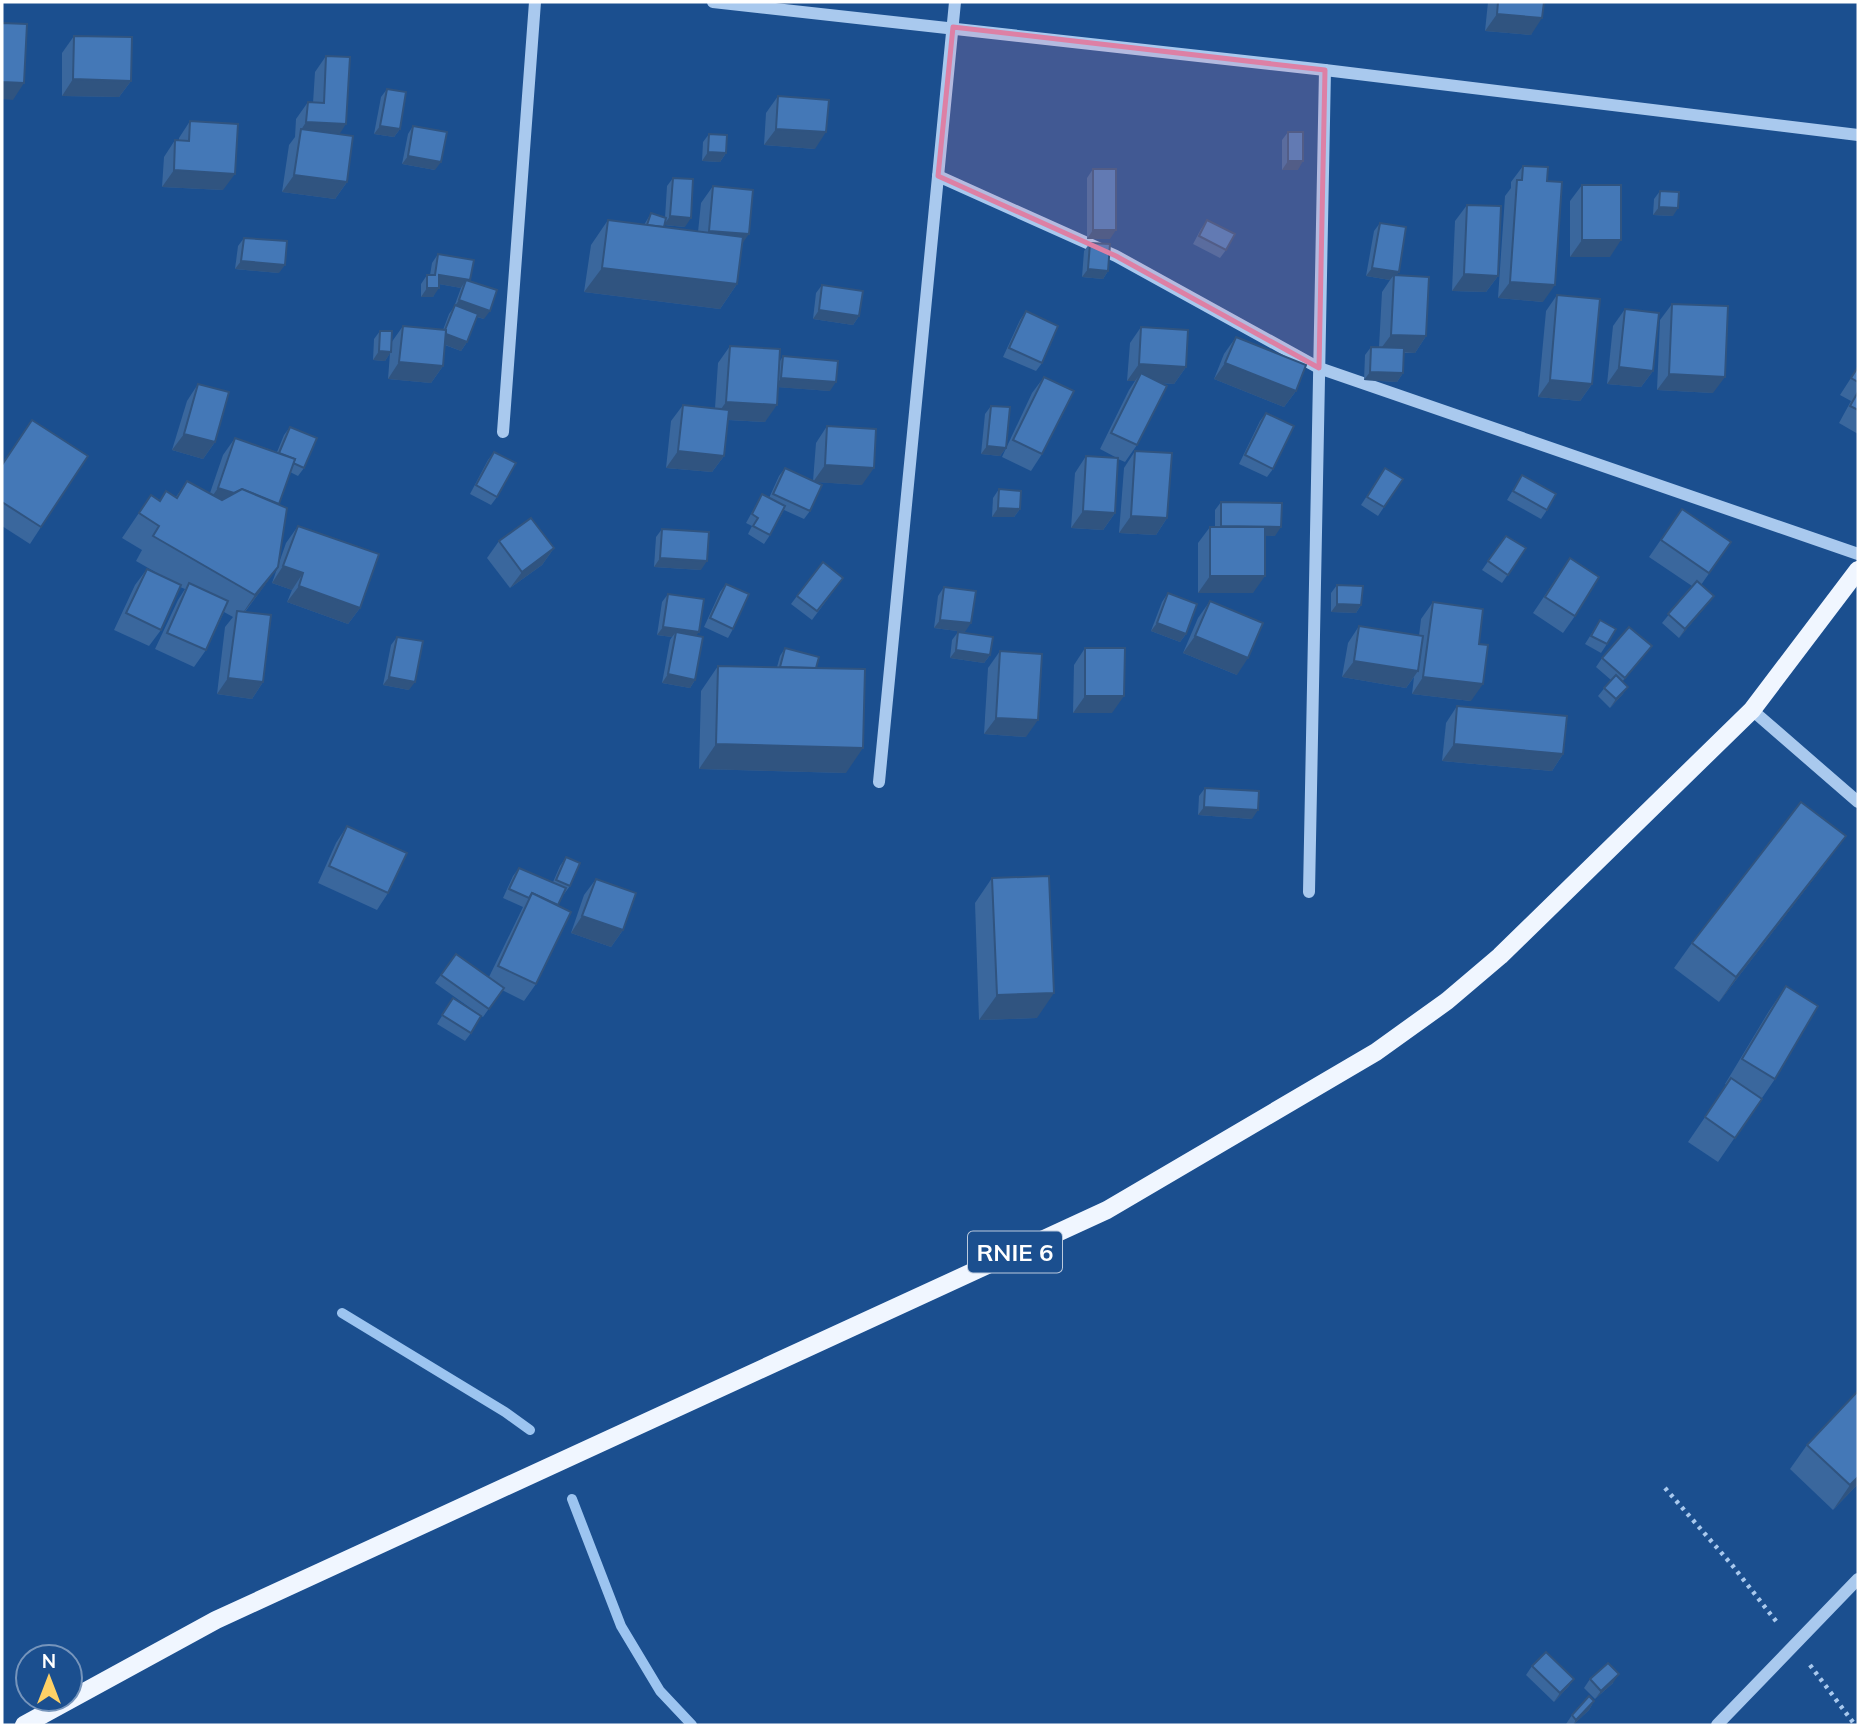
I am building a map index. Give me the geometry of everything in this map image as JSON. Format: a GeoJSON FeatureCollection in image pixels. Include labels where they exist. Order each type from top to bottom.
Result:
{"type":"FeatureCollection","features":[{"type":"Feature","properties":{"kind":"main road","name":"RNIE 6"},"geometry":{"type":"LineString","coordinates":[[24,1725],[216,1620],[1107,1210],[1376,1052],[1447,1001],[1500,956],[1752,710],[1858,570]]}},
{"type":"Feature","properties":{"kind":"street"},"geometry":{"type":"LineString","coordinates":[[503,432],[535,2]]}},
{"type":"Feature","properties":{"kind":"street"},"geometry":{"type":"LineString","coordinates":[[713,2],[1325,70],[1858,135]]}},
{"type":"Feature","properties":{"kind":"street"},"geometry":{"type":"LineString","coordinates":[[879,782],[955,2]]}},
{"type":"Feature","properties":{"kind":"street"},"geometry":{"type":"LineString","coordinates":[[1309,892],[1325,70]]}},
{"type":"Feature","properties":{"kind":"street"},"geometry":{"type":"LineString","coordinates":[[938,176],[1116,256],[1319,368],[1858,554]]}},
{"type":"Feature","properties":{"kind":"street"},"geometry":{"type":"LineString","coordinates":[[1752,710],[1858,802]]}},
{"type":"Feature","properties":{"kind":"street"},"geometry":{"type":"LineString","coordinates":[[1717,1725],[1858,1579]]}},
{"type":"Feature","properties":{"kind":"path"},"geometry":{"type":"LineString","coordinates":[[1665,1488],[1732,1565],[1855,1725]]}},
{"type":"Feature","properties":{"kind":"highlighted area"},"geometry":{"type":"Polygon","coordinates":[[[953,27],[1325,70],[1319,368],[1116,256],[938,176],[953,27]]]}},
{"type":"Feature","properties":{"kind":"building"},"geometry":{"type":"Polygon","coordinates":[[[1498,2],[1544,2],[1542,18],[1497,14],[1498,2]]]}},
{"type":"Feature","properties":{"kind":"building"},"geometry":{"type":"Polygon","coordinates":[[[2,23],[27,24],[24,83],[2,82],[2,23]]]}},
{"type":"Feature","properties":{"kind":"building"},"geometry":{"type":"Polygon","coordinates":[[[74,36],[132,37],[131,81],[73,79],[74,36]]]}},
{"type":"Feature","properties":{"kind":"building"},"geometry":{"type":"Polygon","coordinates":[[[326,56],[350,57],[346,124],[306,122],[308,102],[324,103],[326,56]]]}},
{"type":"Feature","properties":{"kind":"building"},"geometry":{"type":"Polygon","coordinates":[[[387,89],[406,92],[400,129],[380,126],[387,89]]]}},
{"type":"Feature","properties":{"kind":"building"},"geometry":{"type":"Polygon","coordinates":[[[778,96],[829,100],[826,132],[776,129],[778,96]]]}},
{"type":"Feature","properties":{"kind":"building"},"geometry":{"type":"Polygon","coordinates":[[[190,121],[238,124],[235,174],[174,170],[175,140],[189,141],[190,121]]]}},
{"type":"Feature","properties":{"kind":"building"},"geometry":{"type":"Polygon","coordinates":[[[413,126],[447,132],[441,162],[408,156],[413,126]]]}},
{"type":"Feature","properties":{"kind":"building"},"geometry":{"type":"Polygon","coordinates":[[[301,129],[353,136],[347,182],[294,175],[301,129]]]}},
{"type":"Feature","properties":{"kind":"building"},"geometry":{"type":"Polygon","coordinates":[[[1288,132],[1303,132],[1303,161],[1288,161],[1288,132]]]}},
{"type":"Feature","properties":{"kind":"building"},"geometry":{"type":"Polygon","coordinates":[[[709,134],[727,135],[726,153],[708,152],[709,134]]]}},
{"type":"Feature","properties":{"kind":"building"},"geometry":{"type":"Polygon","coordinates":[[[1523,166],[1548,167],[1547,181],[1562,182],[1555,285],[1510,282],[1517,180],[1522,180],[1523,166]]]}},
{"type":"Feature","properties":{"kind":"building"},"geometry":{"type":"Polygon","coordinates":[[[1093,169],[1116,169],[1116,230],[1093,230],[1093,169]]]}},
{"type":"Feature","properties":{"kind":"building"},"geometry":{"type":"Polygon","coordinates":[[[673,178],[693,179],[691,218],[670,216],[673,178]]]}},
{"type":"Feature","properties":{"kind":"building"},"geometry":{"type":"Polygon","coordinates":[[[1582,185],[1621,185],[1621,240],[1582,240],[1582,185]]]}},
{"type":"Feature","properties":{"kind":"building"},"geometry":{"type":"Polygon","coordinates":[[[713,186],[753,190],[749,234],[709,231],[713,186]]]}},
{"type":"Feature","properties":{"kind":"building"},"geometry":{"type":"Polygon","coordinates":[[[1660,191],[1679,192],[1678,208],[1659,207],[1660,191]]]}},
{"type":"Feature","properties":{"kind":"building"},"geometry":{"type":"Polygon","coordinates":[[[1467,205],[1501,206],[1498,276],[1464,274],[1467,205]]]}},
{"type":"Feature","properties":{"kind":"building"},"geometry":{"type":"Polygon","coordinates":[[[651,213],[666,218],[664,227],[647,225],[651,213]]]}},
{"type":"Feature","properties":{"kind":"building"},"geometry":{"type":"Polygon","coordinates":[[[608,220],[743,237],[737,284],[602,268],[608,220]]]}},
{"type":"Feature","properties":{"kind":"building"},"geometry":{"type":"Polygon","coordinates":[[[1207,220],[1235,234],[1226,250],[1199,236],[1207,220]]]}},
{"type":"Feature","properties":{"kind":"building"},"geometry":{"type":"Polygon","coordinates":[[[1380,223],[1406,227],[1399,272],[1372,268],[1380,223]]]}},
{"type":"Feature","properties":{"kind":"building"},"geometry":{"type":"Polygon","coordinates":[[[244,238],[287,241],[285,265],[241,261],[244,238]]]}},
{"type":"Feature","properties":{"kind":"building"},"geometry":{"type":"Polygon","coordinates":[[[1090,243],[1110,244],[1108,271],[1088,269],[1090,243]]]}},
{"type":"Feature","properties":{"kind":"building"},"geometry":{"type":"Polygon","coordinates":[[[438,254],[474,260],[470,280],[439,275],[439,288],[427,288],[427,275],[435,275],[438,254]]]}},
{"type":"Feature","properties":{"kind":"building"},"geometry":{"type":"Polygon","coordinates":[[[1394,275],[1429,277],[1426,336],[1391,335],[1394,275]]]}},
{"type":"Feature","properties":{"kind":"building"},"geometry":{"type":"Polygon","coordinates":[[[466,280],[497,290],[490,311],[459,300],[466,280]]]}},
{"type":"Feature","properties":{"kind":"building"},"geometry":{"type":"Polygon","coordinates":[[[822,285],[863,291],[859,316],[819,310],[822,285]]]}},
{"type":"Feature","properties":{"kind":"building"},"geometry":{"type":"Polygon","coordinates":[[[1557,295],[1600,299],[1592,384],[1550,380],[1557,295]]]}},
{"type":"Feature","properties":{"kind":"building"},"geometry":{"type":"Polygon","coordinates":[[[1672,304],[1728,306],[1725,377],[1669,374],[1672,304]]]}},
{"type":"Feature","properties":{"kind":"building"},"geometry":{"type":"Polygon","coordinates":[[[455,305],[478,314],[467,342],[446,334],[445,330],[455,305]]]}},
{"type":"Feature","properties":{"kind":"building"},"geometry":{"type":"Polygon","coordinates":[[[1625,309],[1659,313],[1653,371],[1619,367],[1625,309]]]}},
{"type":"Feature","properties":{"kind":"building"},"geometry":{"type":"Polygon","coordinates":[[[1026,311],[1058,326],[1042,363],[1009,348],[1026,311]]]}},
{"type":"Feature","properties":{"kind":"building"},"geometry":{"type":"Polygon","coordinates":[[[403,326],[446,330],[443,366],[399,362],[403,326]]]}},
{"type":"Feature","properties":{"kind":"building"},"geometry":{"type":"Polygon","coordinates":[[[1141,327],[1188,330],[1186,367],[1139,364],[1141,327]]]}},
{"type":"Feature","properties":{"kind":"building"},"geometry":{"type":"Polygon","coordinates":[[[380,331],[392,331],[391,352],[379,351],[380,331]]]}},
{"type":"Feature","properties":{"kind":"building"},"geometry":{"type":"Polygon","coordinates":[[[1236,337],[1306,365],[1296,391],[1225,363],[1236,337]]]}},
{"type":"Feature","properties":{"kind":"building"},"geometry":{"type":"Polygon","coordinates":[[[730,346],[780,349],[777,405],[726,402],[730,346]]]}},
{"type":"Feature","properties":{"kind":"building"},"geometry":{"type":"Polygon","coordinates":[[[1371,347],[1404,348],[1403,373],[1370,372],[1371,347]]]}},
{"type":"Feature","properties":{"kind":"building"},"geometry":{"type":"Polygon","coordinates":[[[783,356],[838,361],[836,382],[781,378],[783,356]]]}},
{"type":"Feature","properties":{"kind":"building"},"geometry":{"type":"Polygon","coordinates":[[[1858,367],[1858,382],[1851,378],[1858,367]]]}},
{"type":"Feature","properties":{"kind":"building"},"geometry":{"type":"Polygon","coordinates":[[[1141,373],[1167,386],[1137,445],[1111,433],[1141,373]]]}},
{"type":"Feature","properties":{"kind":"building"},"geometry":{"type":"Polygon","coordinates":[[[1044,377],[1074,391],[1042,454],[1013,440],[1044,377]]]}},
{"type":"Feature","properties":{"kind":"building"},"geometry":{"type":"Polygon","coordinates":[[[198,384],[229,392],[215,442],[184,434],[198,384]]]}},
{"type":"Feature","properties":{"kind":"building"},"geometry":{"type":"Polygon","coordinates":[[[1858,392],[1858,410],[1850,406],[1858,392]]]}},
{"type":"Feature","properties":{"kind":"building"},"geometry":{"type":"Polygon","coordinates":[[[683,405],[729,410],[724,456],[678,451],[683,405]]]}},
{"type":"Feature","properties":{"kind":"building"},"geometry":{"type":"Polygon","coordinates":[[[991,406],[1010,407],[1006,448],[987,446],[991,406]]]}},
{"type":"Feature","properties":{"kind":"building"},"geometry":{"type":"Polygon","coordinates":[[[1266,413],[1294,426],[1273,469],[1245,455],[1266,413]]]}},
{"type":"Feature","properties":{"kind":"building"},"geometry":{"type":"Polygon","coordinates":[[[32,420],[88,456],[41,527],[2,502],[2,465],[32,420]]]}},
{"type":"Feature","properties":{"kind":"building"},"geometry":{"type":"Polygon","coordinates":[[[827,426],[876,429],[874,468],[825,465],[827,426]]]}},
{"type":"Feature","properties":{"kind":"building"},"geometry":{"type":"Polygon","coordinates":[[[290,427],[317,438],[304,468],[293,463],[295,459],[279,453],[290,427]]]}},
{"type":"Feature","properties":{"kind":"building"},"geometry":{"type":"Polygon","coordinates":[[[235,438],[295,459],[279,504],[242,489],[234,493],[218,488],[235,438]]]}},
{"type":"Feature","properties":{"kind":"building"},"geometry":{"type":"Polygon","coordinates":[[[1135,451],[1172,453],[1167,518],[1131,516],[1135,451]]]}},
{"type":"Feature","properties":{"kind":"building"},"geometry":{"type":"Polygon","coordinates":[[[494,452],[516,463],[497,497],[476,485],[494,452]]]}},
{"type":"Feature","properties":{"kind":"building"},"geometry":{"type":"Polygon","coordinates":[[[1086,456],[1118,458],[1115,513],[1083,511],[1086,456]]]}},
{"type":"Feature","properties":{"kind":"building"},"geometry":{"type":"Polygon","coordinates":[[[785,468],[822,485],[810,511],[773,494],[785,468]]]}},
{"type":"Feature","properties":{"kind":"building"},"geometry":{"type":"Polygon","coordinates":[[[1385,468],[1403,479],[1384,507],[1367,497],[1385,468]]]}},
{"type":"Feature","properties":{"kind":"building"},"geometry":{"type":"Polygon","coordinates":[[[1522,475],[1556,494],[1547,510],[1513,491],[1522,475]]]}},
{"type":"Feature","properties":{"kind":"building"},"geometry":{"type":"Polygon","coordinates":[[[187,481],[222,500],[242,489],[287,508],[278,567],[255,595],[153,536],[159,526],[139,513],[151,495],[160,501],[166,491],[177,498],[187,481]]]}},
{"type":"Feature","properties":{"kind":"building"},"geometry":{"type":"Polygon","coordinates":[[[999,489],[1021,491],[1020,509],[998,508],[999,489]]]}},
{"type":"Feature","properties":{"kind":"building"},"geometry":{"type":"Polygon","coordinates":[[[762,494],[785,506],[770,535],[753,526],[758,518],[752,514],[762,494]]]}},
{"type":"Feature","properties":{"kind":"building"},"geometry":{"type":"Polygon","coordinates":[[[1221,502],[1282,503],[1281,527],[1221,526],[1221,502]]]}},
{"type":"Feature","properties":{"kind":"building"},"geometry":{"type":"Polygon","coordinates":[[[1682,509],[1731,542],[1709,573],[1661,540],[1682,509]]]}},
{"type":"Feature","properties":{"kind":"building"},"geometry":{"type":"Polygon","coordinates":[[[531,518],[554,548],[522,572],[499,541],[531,518]]]}},
{"type":"Feature","properties":{"kind":"building"},"geometry":{"type":"Polygon","coordinates":[[[298,526],[379,554],[360,608],[299,586],[303,573],[283,566],[298,526]]]}},
{"type":"Feature","properties":{"kind":"building"},"geometry":{"type":"Polygon","coordinates":[[[1210,527],[1265,527],[1265,576],[1210,576],[1210,527]]]}},
{"type":"Feature","properties":{"kind":"building"},"geometry":{"type":"Polygon","coordinates":[[[662,529],[709,532],[707,561],[660,558],[662,529]]]}},
{"type":"Feature","properties":{"kind":"building"},"geometry":{"type":"Polygon","coordinates":[[[1506,536],[1526,548],[1508,575],[1488,561],[1506,536]]]}},
{"type":"Feature","properties":{"kind":"building"},"geometry":{"type":"Polygon","coordinates":[[[1570,558],[1599,577],[1575,616],[1545,597],[1570,558]]]}},
{"type":"Feature","properties":{"kind":"building"},"geometry":{"type":"Polygon","coordinates":[[[823,562],[843,578],[817,611],[797,596],[823,562]]]}},
{"type":"Feature","properties":{"kind":"building"},"geometry":{"type":"Polygon","coordinates":[[[147,569],[181,585],[161,630],[126,613],[147,569]]]}},
{"type":"Feature","properties":{"kind":"building"},"geometry":{"type":"Polygon","coordinates":[[[1697,581],[1714,596],[1685,629],[1668,614],[1697,581]]]}},
{"type":"Feature","properties":{"kind":"building"},"geometry":{"type":"Polygon","coordinates":[[[189,583],[228,601],[206,650],[167,633],[189,583]]]}},
{"type":"Feature","properties":{"kind":"building"},"geometry":{"type":"Polygon","coordinates":[[[726,584],[749,594],[733,629],[710,618],[726,584]]]}},
{"type":"Feature","properties":{"kind":"building"},"geometry":{"type":"Polygon","coordinates":[[[1337,585],[1363,586],[1361,605],[1337,604],[1337,585]]]}},
{"type":"Feature","properties":{"kind":"building"},"geometry":{"type":"Polygon","coordinates":[[[944,587],[976,591],[971,623],[940,620],[944,587]]]}},
{"type":"Feature","properties":{"kind":"building"},"geometry":{"type":"Polygon","coordinates":[[[1168,593],[1197,604],[1186,634],[1157,623],[1168,593]]]}},
{"type":"Feature","properties":{"kind":"building"},"geometry":{"type":"Polygon","coordinates":[[[668,594],[704,599],[699,632],[663,627],[668,594]]]}},
{"type":"Feature","properties":{"kind":"building"},"geometry":{"type":"Polygon","coordinates":[[[1210,601],[1263,623],[1248,658],[1195,636],[1210,601]]]}},
{"type":"Feature","properties":{"kind":"building"},"geometry":{"type":"Polygon","coordinates":[[[1433,602],[1483,609],[1479,644],[1488,645],[1483,684],[1423,677],[1433,602]]]}},
{"type":"Feature","properties":{"kind":"building"},"geometry":{"type":"Polygon","coordinates":[[[237,611],[271,615],[263,682],[228,678],[237,611]]]}},
{"type":"Feature","properties":{"kind":"building"},"geometry":{"type":"Polygon","coordinates":[[[1600,620],[1616,629],[1607,644],[1591,636],[1600,620]]]}},
{"type":"Feature","properties":{"kind":"building"},"geometry":{"type":"Polygon","coordinates":[[[1359,626],[1423,636],[1418,671],[1354,661],[1359,626]]]}},
{"type":"Feature","properties":{"kind":"building"},"geometry":{"type":"Polygon","coordinates":[[[1629,627],[1652,646],[1625,678],[1602,658],[1629,627]]]}},
{"type":"Feature","properties":{"kind":"building"},"geometry":{"type":"Polygon","coordinates":[[[676,632],[703,637],[695,680],[668,674],[676,632]]]}},
{"type":"Feature","properties":{"kind":"building"},"geometry":{"type":"Polygon","coordinates":[[[958,632],[993,637],[990,655],[956,650],[958,632]]]}},
{"type":"Feature","properties":{"kind":"building"},"geometry":{"type":"Polygon","coordinates":[[[397,637],[423,641],[415,682],[389,677],[397,637]]]}},
{"type":"Feature","properties":{"kind":"building"},"geometry":{"type":"Polygon","coordinates":[[[785,648],[819,657],[816,668],[780,667],[785,648]]]}},
{"type":"Feature","properties":{"kind":"building"},"geometry":{"type":"Polygon","coordinates":[[[1085,648],[1125,648],[1124,696],[1085,696],[1085,648]]]}},
{"type":"Feature","properties":{"kind":"building"},"geometry":{"type":"Polygon","coordinates":[[[1000,651],[1042,654],[1038,720],[996,718],[1000,651]]]}},
{"type":"Feature","properties":{"kind":"building"},"geometry":{"type":"Polygon","coordinates":[[[718,666],[865,669],[863,748],[716,744],[718,666]]]}},
{"type":"Feature","properties":{"kind":"building"},"geometry":{"type":"Polygon","coordinates":[[[1616,675],[1628,687],[1616,699],[1604,688],[1616,675]]]}},
{"type":"Feature","properties":{"kind":"building"},"geometry":{"type":"Polygon","coordinates":[[[1457,706],[1567,716],[1563,754],[1454,744],[1457,706]]]}},
{"type":"Feature","properties":{"kind":"building"},"geometry":{"type":"Polygon","coordinates":[[[1205,788],[1259,791],[1258,810],[1204,807],[1205,788]]]}},
{"type":"Feature","properties":{"kind":"building"},"geometry":{"type":"Polygon","coordinates":[[[1801,802],[1846,836],[1736,977],[1692,943],[1801,802]]]}},
{"type":"Feature","properties":{"kind":"building"},"geometry":{"type":"Polygon","coordinates":[[[347,826],[407,853],[388,893],[329,866],[347,826]]]}},
{"type":"Feature","properties":{"kind":"building"},"geometry":{"type":"Polygon","coordinates":[[[566,857],[580,863],[570,886],[556,880],[566,857]]]}},
{"type":"Feature","properties":{"kind":"building"},"geometry":{"type":"Polygon","coordinates":[[[519,868],[566,888],[558,905],[532,893],[529,898],[509,889],[519,868]]]}},
{"type":"Feature","properties":{"kind":"building"},"geometry":{"type":"Polygon","coordinates":[[[1049,876],[1054,993],[997,995],[992,878],[1049,876]]]}},
{"type":"Feature","properties":{"kind":"building"},"geometry":{"type":"Polygon","coordinates":[[[596,879],[636,893],[623,930],[582,916],[596,879]]]}},
{"type":"Feature","properties":{"kind":"building"},"geometry":{"type":"Polygon","coordinates":[[[532,893],[571,912],[536,984],[498,966],[532,893]]]}},
{"type":"Feature","properties":{"kind":"building"},"geometry":{"type":"Polygon","coordinates":[[[456,954],[504,988],[489,1009],[441,975],[456,954]]]}},
{"type":"Feature","properties":{"kind":"building"},"geometry":{"type":"Polygon","coordinates":[[[1786,986],[1818,1006],[1775,1079],[1742,1059],[1786,986]]]}},
{"type":"Feature","properties":{"kind":"building"},"geometry":{"type":"Polygon","coordinates":[[[453,998],[481,1016],[471,1033],[442,1015],[453,998]]]}},
{"type":"Feature","properties":{"kind":"building"},"geometry":{"type":"Polygon","coordinates":[[[1731,1078],[1762,1099],[1735,1138],[1705,1117],[1731,1078]]]}},
{"type":"Feature","properties":{"kind":"building"},"geometry":{"type":"Polygon","coordinates":[[[1858,1391],[1858,1477],[1850,1485],[1807,1445],[1858,1391]]]}},
{"type":"Feature","properties":{"kind":"building"},"geometry":{"type":"Polygon","coordinates":[[[1546,1652],[1574,1679],[1560,1693],[1532,1666],[1546,1652]]]}},
{"type":"Feature","properties":{"kind":"building"},"geometry":{"type":"Polygon","coordinates":[[[1608,1663],[1619,1674],[1601,1691],[1590,1679],[1608,1663]]]}},
{"type":"Feature","properties":{"kind":"building"},"geometry":{"type":"Polygon","coordinates":[[[1589,1696],[1594,1701],[1576,1720],[1572,1715],[1589,1696]]]}},
{"type":"Feature","properties":{"kind":"waterway"},"geometry":{"type":"LineString","coordinates":[[342,1313],[530,1430]]}},
{"type":"Feature","properties":{"kind":"waterway"},"geometry":{"type":"LineString","coordinates":[[572,1499],[621,1626],[660,1691],[692,1725]]}}]}
